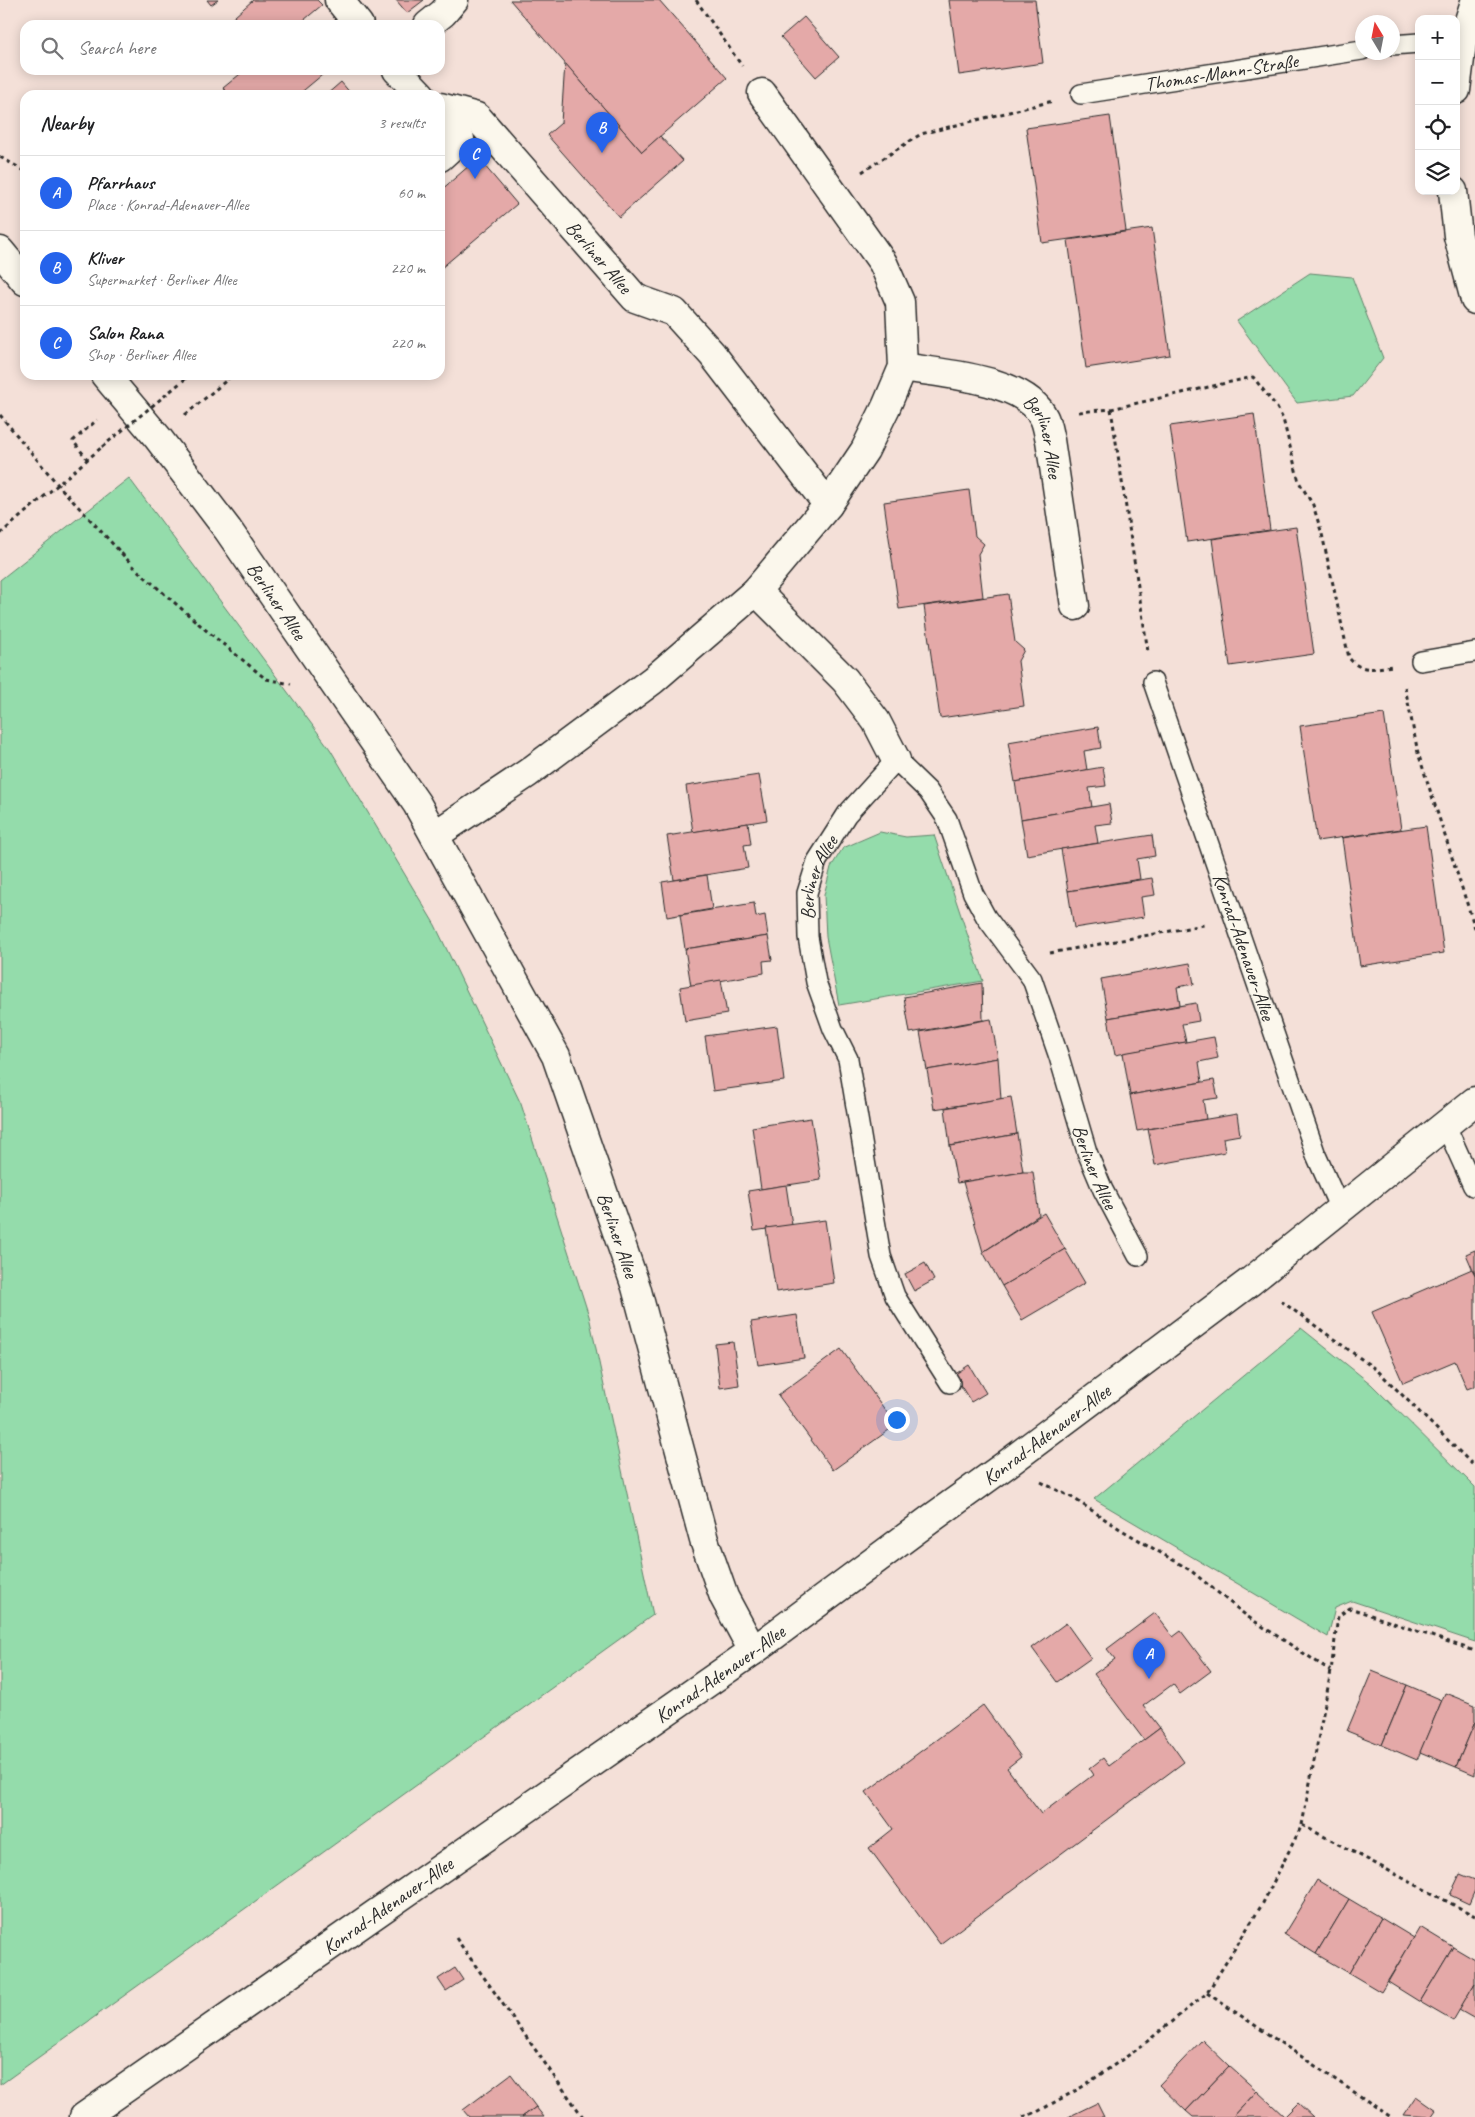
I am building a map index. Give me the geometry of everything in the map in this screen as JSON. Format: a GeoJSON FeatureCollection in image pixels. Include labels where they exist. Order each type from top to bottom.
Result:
{"type":"FeatureCollection","features":[{"type":"Feature","properties":{"kind":"street"},"geometry":{"type":"LineString","coordinates":[[339,0],[355,20]]}},
{"type":"Feature","properties":{"kind":"street"},"geometry":{"type":"LineString","coordinates":[[434,20],[454,0]]}},
{"type":"Feature","properties":{"kind":"street"},"geometry":{"type":"LineString","coordinates":[[1460,40],[1475,2]]}},
{"type":"Feature","properties":{"kind":"street"},"geometry":{"type":"LineString","coordinates":[[402,75],[416,90]]}},
{"type":"Feature","properties":{"kind":"street"},"geometry":{"type":"LineString","coordinates":[[435,835],[528,773],[652,680],[756,591],[828,505],[865,450],[886,408],[903,367],[900,302],[883,263],[762,93]]}},
{"type":"Feature","properties":{"kind":"street","name":"Berliner Allee"},"geometry":{"type":"LineString","coordinates":[[445,109],[477,117],[635,298],[674,312],[712,354],[828,505]]}},
{"type":"Feature","properties":{"kind":"street"},"geometry":{"type":"LineString","coordinates":[[445,122],[460,139],[445,152]]}},
{"type":"Feature","properties":{"kind":"street"},"geometry":{"type":"LineString","coordinates":[[1453,195],[1458,236],[1475,300]]}},
{"type":"Feature","properties":{"kind":"street"},"geometry":{"type":"LineString","coordinates":[[0,251],[20,274]]}},
{"type":"Feature","properties":{"kind":"street","name":"Berliner Allee"},"geometry":{"type":"LineString","coordinates":[[903,367],[999,384],[1026,396],[1044,417],[1050,440],[1075,606]]}},
{"type":"Feature","properties":{"kind":"street","name":"Berliner Allee"},"geometry":{"type":"LineString","coordinates":[[109,380],[158,438],[228,530],[417,804],[556,1056],[636,1286],[704,1540],[724,1597],[753,1651]]}},
{"type":"Feature","properties":{"kind":"street","name":"Berliner Allee"},"geometry":{"type":"LineString","coordinates":[[756,591],[845,680],[876,721],[896,760]]}},
{"type":"Feature","properties":{"kind":"street","name":"Konrad-Adenauer-Allee"},"geometry":{"type":"LineString","coordinates":[[84,2117],[753,1651],[1251,1281],[1475,1101]]}},
{"type":"Feature","properties":{"kind":"lane"},"geometry":{"type":"LineString","coordinates":[[1400,44],[1415,42]]}},
{"type":"Feature","properties":{"kind":"lane","name":"Thomas-Mann-Straße"},"geometry":{"type":"LineString","coordinates":[[1081,94],[1355,51]]}},
{"type":"Feature","properties":{"kind":"lane"},"geometry":{"type":"LineString","coordinates":[[1421,661],[1475,652]]}},
{"type":"Feature","properties":{"kind":"lane","name":"Konrad-Adenauer-Allee"},"geometry":{"type":"LineString","coordinates":[[1153,682],[1316,1155],[1340,1209]]}},
{"type":"Feature","properties":{"kind":"lane","name":"Berliner Allee"},"geometry":{"type":"LineString","coordinates":[[950,1383],[895,1296],[881,1256],[848,1059],[833,1029],[816,982],[808,937],[807,893],[817,861],[847,814],[896,760],[928,791],[947,819],[973,893],[986,917],[1032,980],[1059,1057],[1087,1152],[1103,1190],[1138,1256]]}},
{"type":"Feature","properties":{"kind":"lane"},"geometry":{"type":"LineString","coordinates":[[1446,1126],[1473,1186]]}},
{"type":"Feature","properties":{"kind":"path"},"geometry":{"type":"LineString","coordinates":[[696,0],[762,93]]}},
{"type":"Feature","properties":{"kind":"path"},"geometry":{"type":"LineString","coordinates":[[833,192],[921,134],[1081,94]]}},
{"type":"Feature","properties":{"kind":"path"},"geometry":{"type":"LineString","coordinates":[[0,157],[20,168]]}},
{"type":"Feature","properties":{"kind":"path"},"geometry":{"type":"LineString","coordinates":[[1044,417],[1111,408],[1253,377],[1276,406],[1283,419],[1299,482],[1313,505],[1322,534],[1348,658],[1355,666],[1368,669],[1421,661]]}},
{"type":"Feature","properties":{"kind":"path"},"geometry":{"type":"LineString","coordinates":[[0,534],[184,380]]}},
{"type":"Feature","properties":{"kind":"path"},"geometry":{"type":"LineString","coordinates":[[158,438],[228,380]]}},
{"type":"Feature","properties":{"kind":"path"},"geometry":{"type":"LineString","coordinates":[[88,460],[73,441],[124,397]]}},
{"type":"Feature","properties":{"kind":"path"},"geometry":{"type":"LineString","coordinates":[[1111,408],[1153,682]]}},
{"type":"Feature","properties":{"kind":"path"},"geometry":{"type":"LineString","coordinates":[[0,415],[58,486],[136,569],[266,679],[288,684],[333,684]]}},
{"type":"Feature","properties":{"kind":"path"},"geometry":{"type":"LineString","coordinates":[[1401,664],[1418,753],[1475,928]]}},
{"type":"Feature","properties":{"kind":"path"},"geometry":{"type":"LineString","coordinates":[[1017,958],[1234,920]]}},
{"type":"Feature","properties":{"kind":"path"},"geometry":{"type":"LineString","coordinates":[[1251,1281],[1378,1371],[1475,1467]]}},
{"type":"Feature","properties":{"kind":"path"},"geometry":{"type":"LineString","coordinates":[[1007,1464],[1073,1498],[1120,1529],[1190,1570],[1248,1618],[1331,1671]]}},
{"type":"Feature","properties":{"kind":"path"},"geometry":{"type":"LineString","coordinates":[[1023,2117],[1037,2112],[1082,2087],[1139,2048],[1206,1992],[1263,1903],[1302,1825],[1331,1671],[1338,1616],[1350,1608],[1475,1651]]}},
{"type":"Feature","properties":{"kind":"path"},"geometry":{"type":"LineString","coordinates":[[1302,1825],[1475,1916]]}},
{"type":"Feature","properties":{"kind":"path"},"geometry":{"type":"LineString","coordinates":[[456,1938],[583,2117]]}},
{"type":"Feature","properties":{"kind":"path"},"geometry":{"type":"LineString","coordinates":[[1206,1992],[1391,2117]]}},
{"type":"Feature","properties":{"kind":"green space"},"geometry":{"type":"Polygon","coordinates":[[[1310,273],[1352,277],[1383,358],[1353,396],[1297,403],[1237,321],[1310,273]]]}},
{"type":"Feature","properties":{"kind":"green space"},"geometry":{"type":"Polygon","coordinates":[[[129,478],[330,749],[435,925],[521,1104],[589,1316],[653,1615],[0,2085],[0,580],[129,478]]]}},
{"type":"Feature","properties":{"kind":"green space"},"geometry":{"type":"Polygon","coordinates":[[[880,832],[906,837],[934,835],[983,981],[839,1005],[826,937],[824,895],[831,867],[843,848],[880,832]]]}},
{"type":"Feature","properties":{"kind":"green space"},"geometry":{"type":"Polygon","coordinates":[[[1301,1328],[1371,1384],[1475,1487],[1475,1642],[1352,1601],[1335,1608],[1328,1637],[1094,1499],[1301,1328]]]}},
{"type":"Feature","properties":{"kind":"building"},"geometry":{"type":"Polygon","coordinates":[[[207,0],[218,0],[211,5],[207,0]]]}},
{"type":"Feature","properties":{"kind":"building"},"geometry":{"type":"Polygon","coordinates":[[[253,0],[317,0],[322,5],[304,20],[231,20],[253,0]]]}},
{"type":"Feature","properties":{"kind":"building"},"geometry":{"type":"Polygon","coordinates":[[[396,0],[424,0],[407,13],[396,0]]]}},
{"type":"Feature","properties":{"kind":"building"},"geometry":{"type":"Polygon","coordinates":[[[510,0],[659,0],[727,78],[642,152],[510,0]]]}},
{"type":"Feature","properties":{"kind":"building"},"geometry":{"type":"Polygon","coordinates":[[[949,0],[1035,0],[1043,63],[959,75],[949,0]]]}},
{"type":"Feature","properties":{"kind":"building"},"geometry":{"type":"Polygon","coordinates":[[[804,17],[839,57],[816,77],[781,37],[804,17]]]}},
{"type":"Feature","properties":{"kind":"building"},"geometry":{"type":"Polygon","coordinates":[[[565,63],[642,152],[660,136],[683,161],[619,217],[547,135],[561,123],[565,63]]]}},
{"type":"Feature","properties":{"kind":"building"},"geometry":{"type":"Polygon","coordinates":[[[239,75],[322,75],[304,90],[225,90],[223,88],[239,75]]]}},
{"type":"Feature","properties":{"kind":"building"},"geometry":{"type":"Polygon","coordinates":[[[341,82],[348,90],[332,90],[341,82]]]}},
{"type":"Feature","properties":{"kind":"building"},"geometry":{"type":"Polygon","coordinates":[[[1110,116],[1126,231],[1042,243],[1026,128],[1110,116]]]}},
{"type":"Feature","properties":{"kind":"building"},"geometry":{"type":"Polygon","coordinates":[[[478,158],[517,204],[445,265],[445,187],[478,158]]]}},
{"type":"Feature","properties":{"kind":"building"},"geometry":{"type":"Polygon","coordinates":[[[1152,228],[1170,355],[1086,368],[1068,240],[1152,228]]]}},
{"type":"Feature","properties":{"kind":"building"},"geometry":{"type":"Polygon","coordinates":[[[1254,414],[1270,530],[1187,542],[1170,426],[1254,414]]]}},
{"type":"Feature","properties":{"kind":"building"},"geometry":{"type":"Polygon","coordinates":[[[969,490],[975,536],[984,544],[978,554],[983,597],[899,609],[884,502],[969,490]]]}},
{"type":"Feature","properties":{"kind":"building"},"geometry":{"type":"Polygon","coordinates":[[[1296,527],[1314,654],[1230,666],[1212,539],[1296,527]]]}},
{"type":"Feature","properties":{"kind":"building"},"geometry":{"type":"Polygon","coordinates":[[[1008,594],[1015,642],[1024,650],[1018,661],[1024,706],[940,718],[924,606],[1008,594]]]}},
{"type":"Feature","properties":{"kind":"building"},"geometry":{"type":"Polygon","coordinates":[[[1384,714],[1401,829],[1317,841],[1300,726],[1384,714]]]}},
{"type":"Feature","properties":{"kind":"building"},"geometry":{"type":"Polygon","coordinates":[[[1098,727],[1101,748],[1084,751],[1087,770],[1015,782],[1008,742],[1098,727]]]}},
{"type":"Feature","properties":{"kind":"building"},"geometry":{"type":"Polygon","coordinates":[[[1103,767],[1106,786],[1089,788],[1092,807],[1021,819],[1015,782],[1103,767]]]}},
{"type":"Feature","properties":{"kind":"building"},"geometry":{"type":"Polygon","coordinates":[[[759,775],[767,820],[693,832],[686,786],[759,775]]]}},
{"type":"Feature","properties":{"kind":"building"},"geometry":{"type":"Polygon","coordinates":[[[1109,804],[1112,823],[1095,825],[1098,843],[1027,855],[1021,819],[1109,804]]]}},
{"type":"Feature","properties":{"kind":"building"},"geometry":{"type":"Polygon","coordinates":[[[748,823],[751,844],[744,845],[748,868],[674,880],[667,836],[748,823]]]}},
{"type":"Feature","properties":{"kind":"building"},"geometry":{"type":"Polygon","coordinates":[[[1426,826],[1444,953],[1360,966],[1342,838],[1426,826]]]}},
{"type":"Feature","properties":{"kind":"building"},"geometry":{"type":"Polygon","coordinates":[[[1152,835],[1155,856],[1137,859],[1140,879],[1068,891],[1061,849],[1152,835]]]}},
{"type":"Feature","properties":{"kind":"building"},"geometry":{"type":"Polygon","coordinates":[[[707,875],[712,909],[667,917],[662,882],[707,875]]]}},
{"type":"Feature","properties":{"kind":"building"},"geometry":{"type":"Polygon","coordinates":[[[1152,878],[1155,895],[1141,897],[1144,917],[1074,928],[1068,891],[1152,878]]]}},
{"type":"Feature","properties":{"kind":"building"},"geometry":{"type":"Polygon","coordinates":[[[754,903],[756,917],[765,915],[768,936],[685,949],[680,915],[754,903]]]}},
{"type":"Feature","properties":{"kind":"building"},"geometry":{"type":"Polygon","coordinates":[[[768,936],[772,960],[763,961],[764,973],[691,986],[685,949],[768,936]]]}},
{"type":"Feature","properties":{"kind":"building"},"geometry":{"type":"Polygon","coordinates":[[[1190,963],[1194,984],[1177,987],[1180,1005],[1108,1018],[1101,979],[1190,963]]]}},
{"type":"Feature","properties":{"kind":"building"},"geometry":{"type":"Polygon","coordinates":[[[721,980],[727,1014],[685,1021],[680,987],[721,980]]]}},
{"type":"Feature","properties":{"kind":"building"},"geometry":{"type":"Polygon","coordinates":[[[982,983],[983,1020],[910,1033],[904,997],[982,983]]]}},
{"type":"Feature","properties":{"kind":"building"},"geometry":{"type":"Polygon","coordinates":[[[1196,1003],[1199,1021],[1182,1024],[1186,1042],[1115,1055],[1108,1018],[1196,1003]]]}},
{"type":"Feature","properties":{"kind":"building"},"geometry":{"type":"Polygon","coordinates":[[[991,1019],[998,1058],[927,1070],[920,1032],[991,1019]]]}},
{"type":"Feature","properties":{"kind":"building"},"geometry":{"type":"Polygon","coordinates":[[[777,1026],[784,1081],[713,1091],[705,1036],[777,1026]]]}},
{"type":"Feature","properties":{"kind":"building"},"geometry":{"type":"Polygon","coordinates":[[[1214,1037],[1218,1058],[1199,1062],[1202,1082],[1130,1095],[1123,1053],[1214,1037]]]}},
{"type":"Feature","properties":{"kind":"building"},"geometry":{"type":"Polygon","coordinates":[[[998,1058],[1001,1099],[934,1109],[927,1070],[998,1058]]]}},
{"type":"Feature","properties":{"kind":"building"},"geometry":{"type":"Polygon","coordinates":[[[1214,1080],[1218,1098],[1203,1100],[1206,1119],[1137,1131],[1130,1095],[1214,1080]]]}},
{"type":"Feature","properties":{"kind":"building"},"geometry":{"type":"Polygon","coordinates":[[[1011,1097],[1017,1134],[950,1146],[945,1108],[1011,1097]]]}},
{"type":"Feature","properties":{"kind":"building"},"geometry":{"type":"Polygon","coordinates":[[[1237,1114],[1240,1135],[1223,1138],[1225,1152],[1155,1165],[1148,1129],[1237,1114]]]}},
{"type":"Feature","properties":{"kind":"building"},"geometry":{"type":"Polygon","coordinates":[[[811,1118],[821,1180],[761,1189],[752,1127],[811,1118]]]}},
{"type":"Feature","properties":{"kind":"building"},"geometry":{"type":"Polygon","coordinates":[[[1017,1134],[1023,1172],[957,1183],[950,1146],[1017,1134]]]}},
{"type":"Feature","properties":{"kind":"building"},"geometry":{"type":"Polygon","coordinates":[[[1033,1172],[1039,1215],[983,1252],[963,1182],[1033,1172]]]}},
{"type":"Feature","properties":{"kind":"building"},"geometry":{"type":"Polygon","coordinates":[[[786,1185],[792,1225],[754,1231],[748,1191],[786,1185]]]}},
{"type":"Feature","properties":{"kind":"building"},"geometry":{"type":"Polygon","coordinates":[[[1044,1213],[1065,1249],[1002,1286],[983,1252],[1044,1213]]]}},
{"type":"Feature","properties":{"kind":"building"},"geometry":{"type":"Polygon","coordinates":[[[825,1220],[834,1283],[776,1292],[766,1228],[825,1220]]]}},
{"type":"Feature","properties":{"kind":"building"},"geometry":{"type":"Polygon","coordinates":[[[1065,1249],[1085,1283],[1022,1320],[1002,1286],[1065,1249]]]}},
{"type":"Feature","properties":{"kind":"building"},"geometry":{"type":"Polygon","coordinates":[[[1475,1250],[1475,1275],[1466,1254],[1475,1250]]]}},
{"type":"Feature","properties":{"kind":"building"},"geometry":{"type":"Polygon","coordinates":[[[925,1263],[934,1280],[914,1291],[905,1274],[925,1263]]]}},
{"type":"Feature","properties":{"kind":"building"},"geometry":{"type":"Polygon","coordinates":[[[1472,1269],[1475,1275],[1475,1386],[1467,1389],[1455,1361],[1403,1383],[1372,1312],[1472,1269]]]}},
{"type":"Feature","properties":{"kind":"building"},"geometry":{"type":"Polygon","coordinates":[[[797,1315],[804,1358],[758,1365],[751,1322],[797,1315]]]}},
{"type":"Feature","properties":{"kind":"building"},"geometry":{"type":"Polygon","coordinates":[[[733,1342],[739,1385],[720,1388],[715,1344],[733,1342]]]}},
{"type":"Feature","properties":{"kind":"building"},"geometry":{"type":"Polygon","coordinates":[[[841,1349],[896,1425],[833,1470],[778,1395],[841,1349]]]}},
{"type":"Feature","properties":{"kind":"building"},"geometry":{"type":"Polygon","coordinates":[[[969,1365],[986,1393],[971,1402],[954,1375],[969,1365]]]}},
{"type":"Feature","properties":{"kind":"building"},"geometry":{"type":"Polygon","coordinates":[[[1155,1613],[1173,1637],[1181,1631],[1211,1671],[1180,1694],[1173,1684],[1143,1706],[1160,1728],[1144,1740],[1094,1674],[1115,1659],[1107,1649],[1155,1613]]]}},
{"type":"Feature","properties":{"kind":"building"},"geometry":{"type":"Polygon","coordinates":[[[1066,1623],[1091,1658],[1057,1682],[1032,1648],[1066,1623]]]}},
{"type":"Feature","properties":{"kind":"building"},"geometry":{"type":"Polygon","coordinates":[[[1372,1671],[1407,1685],[1382,1745],[1347,1731],[1372,1671]]]}},
{"type":"Feature","properties":{"kind":"building"},"geometry":{"type":"Polygon","coordinates":[[[1407,1685],[1442,1700],[1417,1760],[1382,1745],[1407,1685]]]}},
{"type":"Feature","properties":{"kind":"building"},"geometry":{"type":"Polygon","coordinates":[[[1445,1693],[1475,1705],[1475,1722],[1456,1767],[1420,1752],[1445,1693]]]}},
{"type":"Feature","properties":{"kind":"building"},"geometry":{"type":"Polygon","coordinates":[[[983,1705],[1021,1757],[1007,1768],[1041,1814],[1093,1775],[1089,1769],[1103,1758],[1109,1766],[1160,1728],[1184,1762],[940,1944],[869,1848],[893,1829],[866,1792],[983,1705]]]}},
{"type":"Feature","properties":{"kind":"building"},"geometry":{"type":"Polygon","coordinates":[[[1475,1722],[1475,1775],[1456,1767],[1475,1722]]]}},
{"type":"Feature","properties":{"kind":"building"},"geometry":{"type":"Polygon","coordinates":[[[1460,1874],[1475,1880],[1475,1890],[1469,1904],[1450,1895],[1460,1874]]]}},
{"type":"Feature","properties":{"kind":"building"},"geometry":{"type":"Polygon","coordinates":[[[1317,1880],[1349,1899],[1316,1954],[1284,1934],[1317,1880]]]}},
{"type":"Feature","properties":{"kind":"building"},"geometry":{"type":"Polygon","coordinates":[[[1349,1899],[1381,1918],[1349,1973],[1316,1954],[1349,1899]]]}},
{"type":"Feature","properties":{"kind":"building"},"geometry":{"type":"Polygon","coordinates":[[[1381,1918],[1414,1938],[1381,1992],[1349,1973],[1381,1918]]]}},
{"type":"Feature","properties":{"kind":"building"},"geometry":{"type":"Polygon","coordinates":[[[1420,1927],[1453,1947],[1420,2002],[1388,1982],[1420,1927]]]}},
{"type":"Feature","properties":{"kind":"building"},"geometry":{"type":"Polygon","coordinates":[[[1453,1947],[1475,1960],[1475,1983],[1453,2021],[1420,2002],[1453,1947]]]}},
{"type":"Feature","properties":{"kind":"building"},"geometry":{"type":"Polygon","coordinates":[[[455,1968],[463,1980],[446,1991],[438,1979],[455,1968]]]}},
{"type":"Feature","properties":{"kind":"building"},"geometry":{"type":"Polygon","coordinates":[[[1475,1983],[1475,2019],[1459,2010],[1475,1983]]]}},
{"type":"Feature","properties":{"kind":"building"},"geometry":{"type":"Polygon","coordinates":[[[1202,2040],[1229,2066],[1186,2111],[1159,2085],[1202,2040]]]}},
{"type":"Feature","properties":{"kind":"building"},"geometry":{"type":"Polygon","coordinates":[[[1229,2066],[1257,2091],[1233,2117],[1193,2117],[1186,2111],[1229,2066]]]}},
{"type":"Feature","properties":{"kind":"building"},"geometry":{"type":"Polygon","coordinates":[[[511,2074],[536,2107],[522,2117],[469,2117],[463,2110],[511,2074]]]}},
{"type":"Feature","properties":{"kind":"building"},"geometry":{"type":"Polygon","coordinates":[[[1257,2091],[1285,2117],[1233,2117],[1257,2091]]]}},
{"type":"Feature","properties":{"kind":"building"},"geometry":{"type":"Polygon","coordinates":[[[1416,2096],[1436,2110],[1431,2117],[1403,2115],[1416,2096]]]}},
{"type":"Feature","properties":{"kind":"building"},"geometry":{"type":"Polygon","coordinates":[[[1097,2103],[1104,2117],[1068,2117],[1097,2103]]]}},
{"type":"Feature","properties":{"kind":"building"},"geometry":{"type":"Polygon","coordinates":[[[1298,2103],[1313,2117],[1284,2117],[1298,2103]]]}},
{"type":"Feature","properties":{"kind":"building"},"geometry":{"type":"Polygon","coordinates":[[[536,2107],[544,2117],[522,2117],[536,2107]]]}},
{"type":"Feature","properties":{"kind":"place","name":"Kliver"},"geometry":{"type":"Point","coordinates":[602,153]}},
{"type":"Feature","properties":{"kind":"place","name":"Salon Rana"},"geometry":{"type":"Point","coordinates":[475,179]}},
{"type":"Feature","properties":{"kind":"place","name":"Pfarrhaus"},"geometry":{"type":"Point","coordinates":[1149,1679]}}]}
